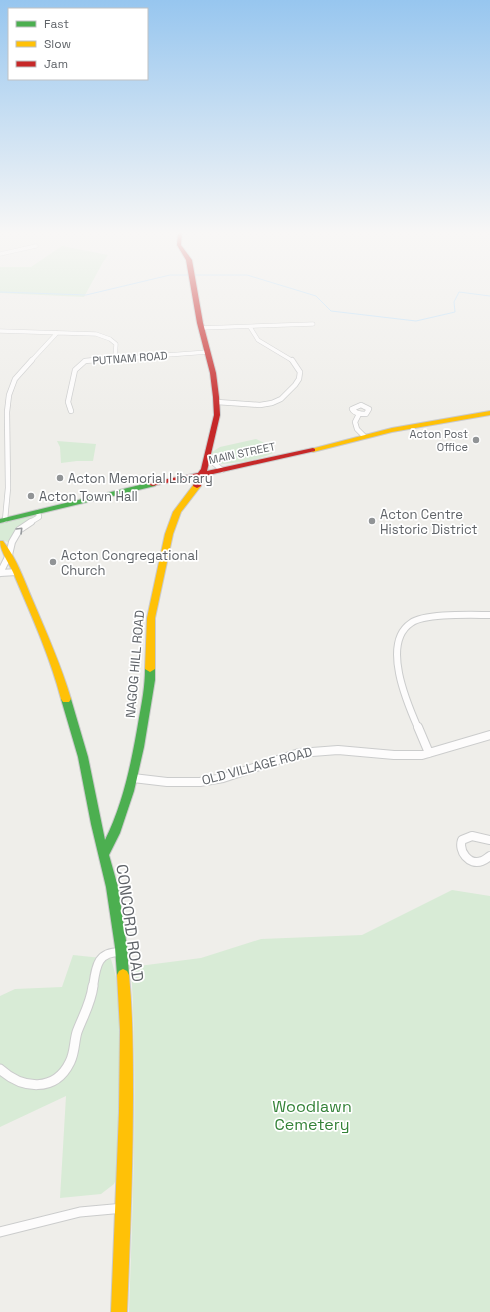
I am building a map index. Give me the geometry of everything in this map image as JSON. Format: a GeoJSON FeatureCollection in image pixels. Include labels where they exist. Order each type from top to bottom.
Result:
{"type":"FeatureCollection","features":[{"type":"Feature","properties":{"kind":"street","name":"NAGOG HILL ROAD"},"geometry":{"type":"LineString","coordinates":[[104,854],[116,832],[133,778],[150,680],[151,618],[173,522],[181,506],[196,488],[204,469],[208,458],[217,415],[217,402],[213,373],[201,328],[195,293]]}},
{"type":"Feature","properties":{"kind":"street"},"geometry":{"type":"LineString","coordinates":[[201,328],[313,324]]}},
{"type":"Feature","properties":{"kind":"street"},"geometry":{"type":"LineString","coordinates":[[217,402],[263,405],[272,404],[281,398],[299,379],[300,372],[296,366],[281,354],[259,341],[250,326]]}},
{"type":"Feature","properties":{"kind":"street"},"geometry":{"type":"LineString","coordinates":[[0,331],[96,334],[110,339],[116,344],[115,359]]}},
{"type":"Feature","properties":{"kind":"street"},"geometry":{"type":"LineString","coordinates":[[3,520],[8,488],[8,402],[15,379],[57,333]]}},
{"type":"Feature","properties":{"kind":"street","name":"PUTNAM ROAD"},"geometry":{"type":"LineString","coordinates":[[71,411],[68,402],[76,368],[85,362],[208,352]]}},
{"type":"Feature","properties":{"kind":"street","name":"MAIN STREET"},"geometry":{"type":"LineString","coordinates":[[3,520],[201,474],[262,462],[364,436],[490,413]]}},
{"type":"Feature","properties":{"kind":"street"},"geometry":{"type":"LineString","coordinates":[[359,414],[355,422],[357,429],[364,436]]}},
{"type":"Feature","properties":{"kind":"street"},"geometry":{"type":"LineString","coordinates":[[0,441],[7,441]]}},
{"type":"Feature","properties":{"kind":"street"},"geometry":{"type":"LineString","coordinates":[[208,458],[222,470]]}},
{"type":"Feature","properties":{"kind":"street"},"geometry":{"type":"LineString","coordinates":[[17,572],[0,573],[18,530],[39,517],[38,512]]}},
{"type":"Feature","properties":{"kind":"street","name":"CONCORD ROAD"},"geometry":{"type":"LineString","coordinates":[[0,542],[8,552],[58,669],[83,757],[112,887],[122,952],[126,1005],[124,1208],[119,1312]]}},
{"type":"Feature","properties":{"kind":"street"},"geometry":{"type":"LineString","coordinates":[[429,753],[403,688],[398,671],[396,651],[398,641],[403,630],[412,622],[427,618],[490,614]]}},
{"type":"Feature","properties":{"kind":"street","name":"OLD VILLAGE ROAD"},"geometry":{"type":"LineString","coordinates":[[133,778],[160,782],[194,783],[223,778],[292,754],[323,750],[350,750],[396,756],[429,753],[490,735]]}},
{"type":"Feature","properties":{"kind":"street"},"geometry":{"type":"LineString","coordinates":[[490,840],[468,836],[462,840],[460,846],[462,852],[471,861],[481,862],[490,856]]}},
{"type":"Feature","properties":{"kind":"street"},"geometry":{"type":"LineString","coordinates":[[0,1069],[15,1080],[33,1085],[47,1082],[61,1074],[68,1067],[73,1056],[77,1033],[89,1006],[97,967],[106,953],[122,952]]}},
{"type":"Feature","properties":{"kind":"street"},"geometry":{"type":"LineString","coordinates":[[0,1232],[80,1212],[124,1208]]}},
{"type":"Feature","properties":{"kind":"green space"},"geometry":{"type":"Polygon","coordinates":[[[5,293],[86,293],[84,297],[5,293]]]}},
{"type":"Feature","properties":{"kind":"green space"},"geometry":{"type":"Polygon","coordinates":[[[256,439],[269,445],[273,453],[253,460],[232,463],[218,464],[213,459],[212,452],[220,447],[256,439]]]}},
{"type":"Feature","properties":{"kind":"green space"},"geometry":{"type":"Polygon","coordinates":[[[57,441],[96,444],[93,461],[61,463],[60,447],[57,441]]]}},
{"type":"Feature","properties":{"kind":"green space"},"geometry":{"type":"Polygon","coordinates":[[[34,514],[36,517],[18,527],[8,542],[0,540],[0,522],[34,514]]]}},
{"type":"Feature","properties":{"kind":"green space","name":"Woodlawn Cemetery"},"geometry":{"type":"Polygon","coordinates":[[[452,890],[490,896],[490,1312],[129,1312],[134,1096],[131,967],[201,958],[261,939],[362,935],[452,890]]]}},
{"type":"Feature","properties":{"kind":"green space"},"geometry":{"type":"Polygon","coordinates":[[[73,955],[111,959],[116,977],[119,1017],[120,1171],[114,1184],[101,1194],[60,1198],[66,1096],[0,1127],[0,996],[15,989],[62,987],[73,955]]]}},
{"type":"Feature","properties":{"kind":"waterway"},"geometry":{"type":"LineString","coordinates":[[35,293],[86,295],[93,293]]}},
{"type":"Feature","properties":{"kind":"waterway"},"geometry":{"type":"LineString","coordinates":[[307,293],[316,296],[331,311],[416,321],[455,312],[454,302],[458,293]]}},
{"type":"Feature","properties":{"kind":"waterway"},"geometry":{"type":"LineString","coordinates":[[469,293],[490,296]]}},
{"type":"Feature","properties":{"kind":"traffic: fast"},"geometry":{"type":"LineString","coordinates":[[0,521],[152,484]]}},
{"type":"Feature","properties":{"kind":"traffic: fast"},"geometry":{"type":"LineString","coordinates":[[104,854],[114,833],[129,791],[143,725],[150,680],[150,669]]}},
{"type":"Feature","properties":{"kind":"traffic: fast"},"geometry":{"type":"LineString","coordinates":[[66,699],[83,757],[96,824],[112,887],[121,947],[123,975]]}},
{"type":"Feature","properties":{"kind":"traffic: slow"},"geometry":{"type":"LineString","coordinates":[[313,450],[392,430],[490,413]]}},
{"type":"Feature","properties":{"kind":"traffic: slow"},"geometry":{"type":"LineString","coordinates":[[150,669],[151,618],[169,534],[177,512],[197,486]]}},
{"type":"Feature","properties":{"kind":"traffic: slow"},"geometry":{"type":"LineString","coordinates":[[0,543],[5,549],[20,578],[49,649],[66,699]]}},
{"type":"Feature","properties":{"kind":"traffic: slow"},"geometry":{"type":"LineString","coordinates":[[119,1312],[126,1112],[126,1030],[123,975]]}},
{"type":"Feature","properties":{"kind":"traffic: jam"},"geometry":{"type":"LineString","coordinates":[[195,293],[200,323],[213,373],[217,415],[205,469],[201,474],[197,486]]}},
{"type":"Feature","properties":{"kind":"traffic: jam"},"geometry":{"type":"LineString","coordinates":[[152,484],[262,462],[313,450]]}},
{"type":"Feature","properties":{"kind":"place","name":"Acton Post Office"},"geometry":{"type":"Point","coordinates":[476,440]}},
{"type":"Feature","properties":{"kind":"place","name":"Acton Memorial Library"},"geometry":{"type":"Point","coordinates":[60,478]}},
{"type":"Feature","properties":{"kind":"place","name":"Acton Town Hall"},"geometry":{"type":"Point","coordinates":[31,496]}},
{"type":"Feature","properties":{"kind":"place","name":"Acton Centre Historic District"},"geometry":{"type":"Point","coordinates":[372,521]}},
{"type":"Feature","properties":{"kind":"place","name":"Acton Congregational Church"},"geometry":{"type":"Point","coordinates":[53,562]}}]}
